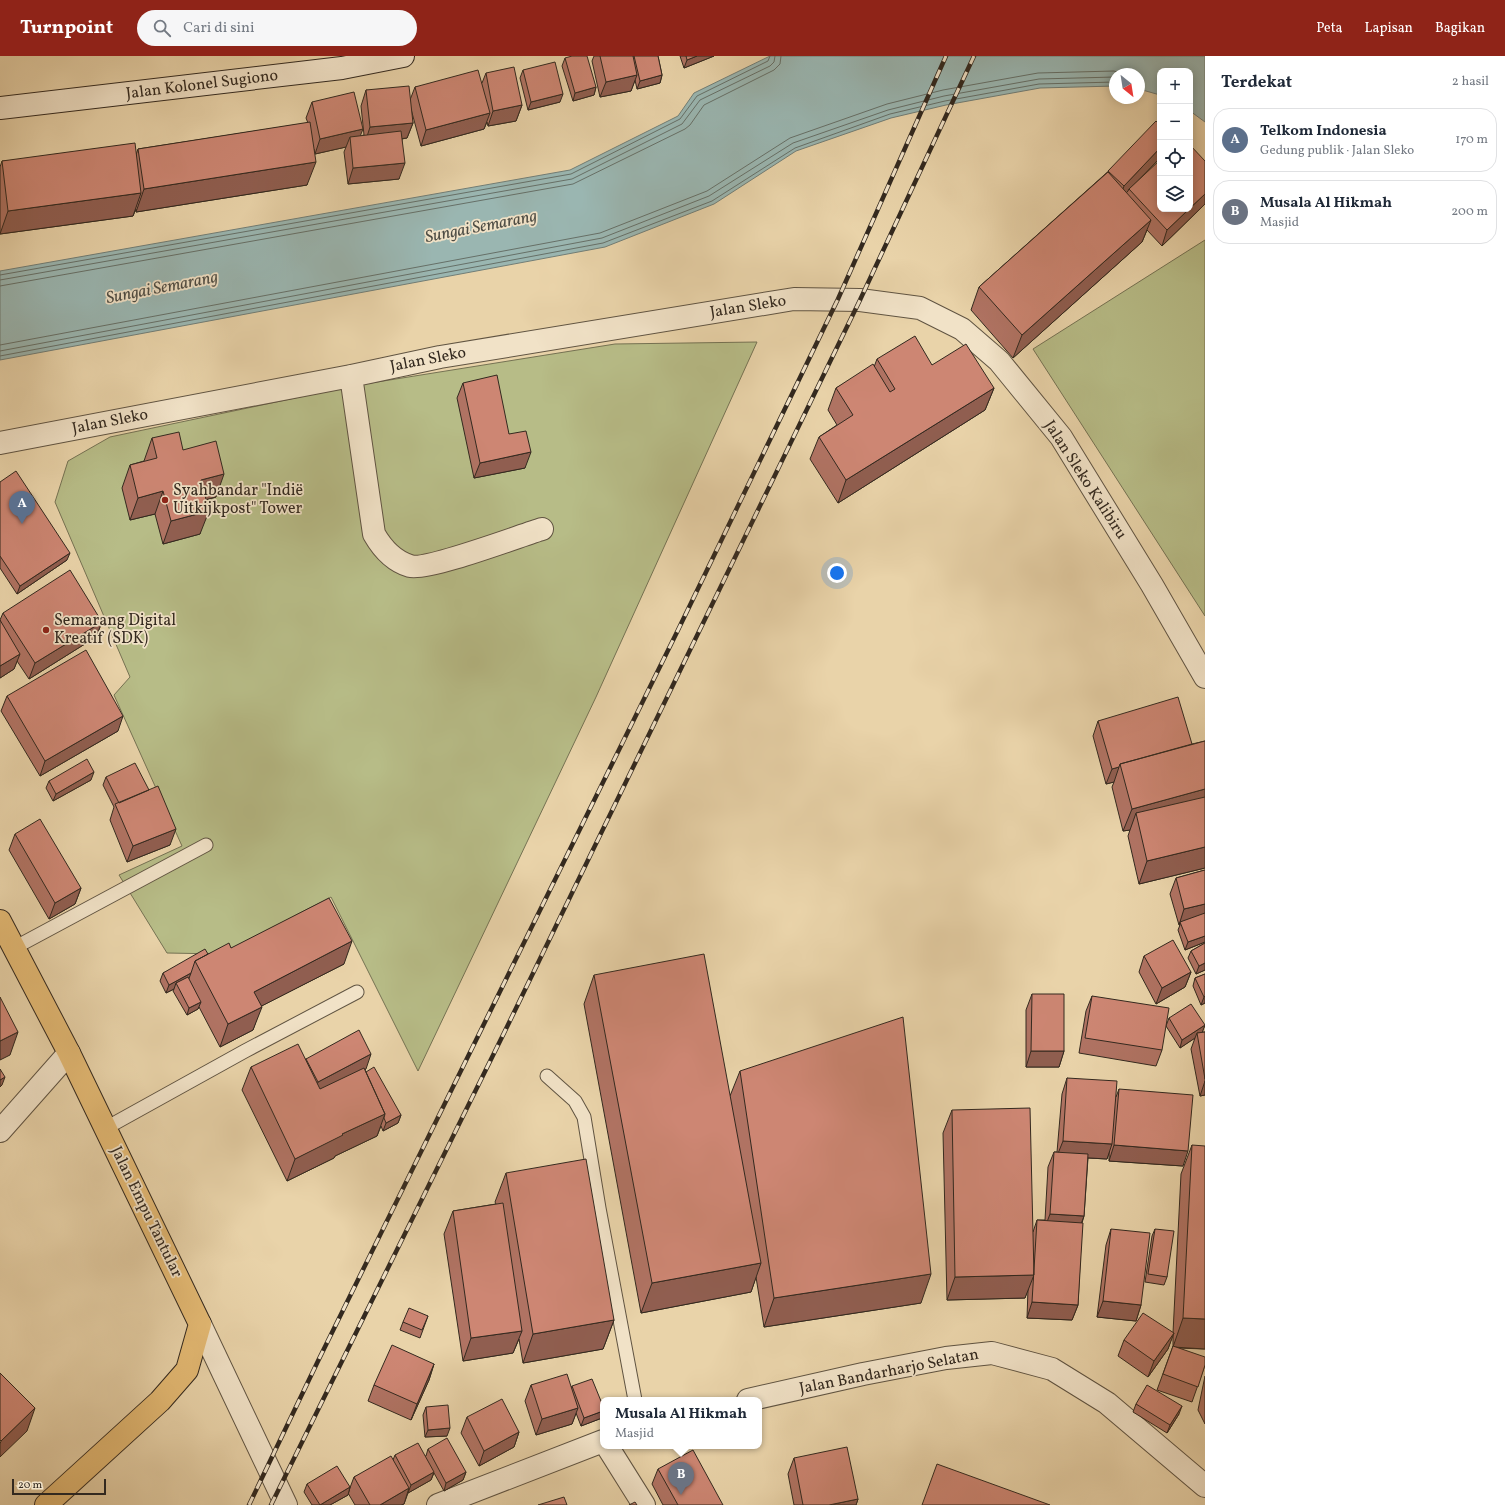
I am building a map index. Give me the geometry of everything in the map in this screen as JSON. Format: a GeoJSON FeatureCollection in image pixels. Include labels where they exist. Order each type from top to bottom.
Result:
{"type":"FeatureCollection","features":[{"type":"Feature","properties":{"kind":"main road","name":"Jalan Empu Tantular"},"geometry":{"type":"LineString","coordinates":[[0,921],[69,1053],[200,1324]]}},
{"type":"Feature","properties":{"kind":"main road"},"geometry":{"type":"LineString","coordinates":[[46,1505],[160,1401],[187,1370],[200,1324]]}},
{"type":"Feature","properties":{"kind":"street","name":"Jalan Kolonel Sugiono"},"geometry":{"type":"LineString","coordinates":[[0,108],[342,68],[403,56]]}},
{"type":"Feature","properties":{"kind":"street","name":"Jalan Sleko"},"geometry":{"type":"LineString","coordinates":[[0,443],[350,376],[440,357],[794,299],[860,300]]}},
{"type":"Feature","properties":{"kind":"street","name":"Jalan Sleko Kalibiru"},"geometry":{"type":"LineString","coordinates":[[860,300],[920,308],[962,329],[999,361],[1061,437],[1152,585],[1205,677]]}},
{"type":"Feature","properties":{"kind":"street"},"geometry":{"type":"LineString","coordinates":[[350,376],[374,534],[382,548],[396,559],[411,566],[434,564],[542,529]]}},
{"type":"Feature","properties":{"kind":"street"},"geometry":{"type":"LineString","coordinates":[[0,1131],[69,1053]]}},
{"type":"Feature","properties":{"kind":"street","name":"Jalan Empu Tantular"},"geometry":{"type":"LineString","coordinates":[[200,1324],[286,1505]]}},
{"type":"Feature","properties":{"kind":"street","name":"Jalan Bandarharjo Selatan"},"geometry":{"type":"LineString","coordinates":[[761,1397],[862,1374],[946,1358],[992,1353],[1052,1369],[1107,1403],[1205,1486]]}},
{"type":"Feature","properties":{"kind":"street"},"geometry":{"type":"LineString","coordinates":[[438,1505],[600,1441]]}},
{"type":"Feature","properties":{"kind":"street"},"geometry":{"type":"LineString","coordinates":[[609,1449],[644,1505]]}},
{"type":"Feature","properties":{"kind":"lane"},"geometry":{"type":"LineString","coordinates":[[14,948],[206,845]]}},
{"type":"Feature","properties":{"kind":"lane"},"geometry":{"type":"LineString","coordinates":[[106,1128],[357,992]]}},
{"type":"Feature","properties":{"kind":"lane"},"geometry":{"type":"LineString","coordinates":[[547,1076],[575,1101],[584,1117],[599,1208],[634,1397]]}},
{"type":"Feature","properties":{"kind":"green space"},"geometry":{"type":"Polygon","coordinates":[[[1205,240],[1205,616],[1033,349],[1205,240]]]}},
{"type":"Feature","properties":{"kind":"green space"},"geometry":{"type":"Polygon","coordinates":[[[757,342],[596,697],[418,1071],[331,897],[221,954],[167,953],[119,875],[182,846],[114,695],[130,677],[55,502],[68,461],[110,437],[352,386],[615,344],[757,342]]]}},
{"type":"Feature","properties":{"kind":"water","name":"Sungai Semarang"},"geometry":{"type":"Polygon","coordinates":[[[770,56],[1205,56],[1205,122],[1193,113],[1193,68],[1157,68],[1157,94],[1145,91],[1145,68],[1109,68],[1109,86],[1040,88],[946,105],[891,118],[796,151],[714,204],[605,247],[0,360],[0,271],[570,170],[678,116],[694,93],[770,56]]]}},
{"type":"Feature","properties":{"kind":"building"},"geometry":{"type":"Polygon","coordinates":[[[572,56],[587,56],[596,87],[575,93],[565,58],[572,56]]]}},
{"type":"Feature","properties":{"kind":"building"},"geometry":{"type":"Polygon","coordinates":[[[600,56],[633,56],[637,75],[606,82],[600,56]]]}},
{"type":"Feature","properties":{"kind":"building"},"geometry":{"type":"Polygon","coordinates":[[[634,56],[658,56],[662,75],[640,81],[634,56]]]}},
{"type":"Feature","properties":{"kind":"building"},"geometry":{"type":"Polygon","coordinates":[[[686,56],[697,56],[687,60],[686,56]]]}},
{"type":"Feature","properties":{"kind":"building"},"geometry":{"type":"Polygon","coordinates":[[[555,62],[563,94],[531,102],[523,70],[555,62]]]}},
{"type":"Feature","properties":{"kind":"building"},"geometry":{"type":"Polygon","coordinates":[[[514,67],[522,105],[493,111],[486,73],[514,67]]]}},
{"type":"Feature","properties":{"kind":"building"},"geometry":{"type":"Polygon","coordinates":[[[478,70],[490,113],[426,130],[415,87],[478,70]]]}},
{"type":"Feature","properties":{"kind":"building"},"geometry":{"type":"Polygon","coordinates":[[[409,86],[413,123],[370,127],[366,90],[409,86]]]}},
{"type":"Feature","properties":{"kind":"building"},"geometry":{"type":"Polygon","coordinates":[[[354,92],[363,129],[320,139],[312,102],[354,92]]]}},
{"type":"Feature","properties":{"kind":"building"},"geometry":{"type":"Polygon","coordinates":[[[1156,121],[1157,151],[1124,186],[1108,171],[1156,121]]]}},
{"type":"Feature","properties":{"kind":"building"},"geometry":{"type":"Polygon","coordinates":[[[310,122],[316,162],[144,189],[138,149],[310,122]]]}},
{"type":"Feature","properties":{"kind":"building"},"geometry":{"type":"Polygon","coordinates":[[[401,131],[405,163],[353,168],[350,137],[401,131]]]}},
{"type":"Feature","properties":{"kind":"building"},"geometry":{"type":"Polygon","coordinates":[[[135,143],[141,193],[8,211],[2,161],[135,143]]]}},
{"type":"Feature","properties":{"kind":"building"},"geometry":{"type":"Polygon","coordinates":[[[1193,148],[1205,161],[1205,194],[1193,205],[1193,148]]]}},
{"type":"Feature","properties":{"kind":"building"},"geometry":{"type":"Polygon","coordinates":[[[1157,163],[1157,212],[1186,212],[1167,230],[1129,189],[1157,163]]]}},
{"type":"Feature","properties":{"kind":"building"},"geometry":{"type":"Polygon","coordinates":[[[1108,172],[1151,220],[1022,335],[979,287],[1108,172]]]}},
{"type":"Feature","properties":{"kind":"building"},"geometry":{"type":"Polygon","coordinates":[[[915,336],[932,365],[966,344],[994,388],[846,480],[819,437],[853,415],[836,388],[873,364],[890,392],[895,389],[877,359],[915,336]]]}},
{"type":"Feature","properties":{"kind":"building"},"geometry":{"type":"Polygon","coordinates":[[[497,375],[509,434],[526,431],[531,452],[480,463],[463,383],[497,375]]]}},
{"type":"Feature","properties":{"kind":"building"},"geometry":{"type":"Polygon","coordinates":[[[179,432],[183,450],[216,441],[224,474],[201,480],[209,511],[171,521],[163,491],[138,498],[130,465],[157,458],[152,438],[179,432]]]}},
{"type":"Feature","properties":{"kind":"building"},"geometry":{"type":"Polygon","coordinates":[[[16,471],[70,553],[20,586],[0,556],[0,482],[16,471]]]}},
{"type":"Feature","properties":{"kind":"building","name":"Semarang Digital Kreatif (SDK)"},"geometry":{"type":"Polygon","coordinates":[[[70,570],[102,622],[35,663],[3,613],[70,570]]]}},
{"type":"Feature","properties":{"kind":"building"},"geometry":{"type":"Polygon","coordinates":[[[0,620],[20,654],[0,666],[0,620]]]}},
{"type":"Feature","properties":{"kind":"building"},"geometry":{"type":"Polygon","coordinates":[[[86,650],[123,716],[45,761],[7,696],[86,650]]]}},
{"type":"Feature","properties":{"kind":"building"},"geometry":{"type":"Polygon","coordinates":[[[1178,697],[1192,744],[1120,764],[1119,767],[1112,769],[1098,721],[1178,697]]]}},
{"type":"Feature","properties":{"kind":"building"},"geometry":{"type":"Polygon","coordinates":[[[1205,741],[1205,789],[1132,809],[1120,764],[1205,741]]]}},
{"type":"Feature","properties":{"kind":"building"},"geometry":{"type":"Polygon","coordinates":[[[87,759],[94,772],[56,794],[49,781],[87,759]]]}},
{"type":"Feature","properties":{"kind":"building"},"geometry":{"type":"Polygon","coordinates":[[[135,763],[149,790],[119,803],[106,777],[135,763]]]}},
{"type":"Feature","properties":{"kind":"building"},"geometry":{"type":"Polygon","coordinates":[[[158,786],[176,829],[133,846],[115,804],[158,786]]]}},
{"type":"Feature","properties":{"kind":"building"},"geometry":{"type":"Polygon","coordinates":[[[1205,797],[1205,847],[1147,861],[1136,813],[1205,797]]]}},
{"type":"Feature","properties":{"kind":"building"},"geometry":{"type":"Polygon","coordinates":[[[40,819],[81,888],[55,903],[15,834],[40,819]]]}},
{"type":"Feature","properties":{"kind":"building"},"geometry":{"type":"Polygon","coordinates":[[[1205,870],[1205,904],[1184,909],[1176,878],[1205,870]]]}},
{"type":"Feature","properties":{"kind":"building"},"geometry":{"type":"Polygon","coordinates":[[[329,898],[352,941],[254,992],[262,1007],[228,1024],[195,961],[229,943],[231,948],[329,898]]]}},
{"type":"Feature","properties":{"kind":"building"},"geometry":{"type":"Polygon","coordinates":[[[1205,913],[1205,936],[1188,942],[1180,922],[1205,913]]]}},
{"type":"Feature","properties":{"kind":"building"},"geometry":{"type":"Polygon","coordinates":[[[1173,940],[1191,972],[1162,988],[1144,956],[1173,940]]]}},
{"type":"Feature","properties":{"kind":"building"},"geometry":{"type":"Polygon","coordinates":[[[1205,943],[1205,963],[1199,966],[1191,951],[1205,943]]]}},
{"type":"Feature","properties":{"kind":"building"},"geometry":{"type":"Polygon","coordinates":[[[205,949],[208,954],[195,961],[191,973],[169,985],[163,973],[205,949]]]}},
{"type":"Feature","properties":{"kind":"building"},"geometry":{"type":"Polygon","coordinates":[[[704,954],[761,1263],[652,1283],[594,975],[704,954]]]}},
{"type":"Feature","properties":{"kind":"building"},"geometry":{"type":"Polygon","coordinates":[[[1205,974],[1205,996],[1204,997],[1195,978],[1205,974]]]}},
{"type":"Feature","properties":{"kind":"building"},"geometry":{"type":"Polygon","coordinates":[[[188,977],[201,1002],[189,1008],[176,983],[188,977]]]}},
{"type":"Feature","properties":{"kind":"building"},"geometry":{"type":"Polygon","coordinates":[[[1032,994],[1064,994],[1064,1051],[1031,1051],[1032,994]]]}},
{"type":"Feature","properties":{"kind":"building"},"geometry":{"type":"Polygon","coordinates":[[[1092,996],[1169,1008],[1162,1050],[1085,1038],[1092,996]]]}},
{"type":"Feature","properties":{"kind":"building"},"geometry":{"type":"Polygon","coordinates":[[[0,997],[18,1032],[0,1041],[0,997]]]}},
{"type":"Feature","properties":{"kind":"building"},"geometry":{"type":"Polygon","coordinates":[[[1191,1004],[1205,1025],[1182,1040],[1169,1018],[1191,1004]]]}},
{"type":"Feature","properties":{"kind":"building"},"geometry":{"type":"Polygon","coordinates":[[[903,1017],[931,1274],[774,1298],[740,1071],[903,1017]]]}},
{"type":"Feature","properties":{"kind":"building"},"geometry":{"type":"Polygon","coordinates":[[[359,1030],[371,1054],[318,1082],[306,1059],[359,1030]]]}},
{"type":"Feature","properties":{"kind":"building"},"geometry":{"type":"Polygon","coordinates":[[[1205,1032],[1205,1079],[1197,1033],[1205,1032]]]}},
{"type":"Feature","properties":{"kind":"building"},"geometry":{"type":"Polygon","coordinates":[[[298,1044],[320,1089],[364,1068],[385,1114],[342,1134],[343,1135],[295,1159],[251,1067],[298,1044]]]}},
{"type":"Feature","properties":{"kind":"building"},"geometry":{"type":"Polygon","coordinates":[[[374,1067],[401,1115],[386,1123],[384,1118],[385,1114],[366,1072],[374,1067]]]}},
{"type":"Feature","properties":{"kind":"building"},"geometry":{"type":"Polygon","coordinates":[[[0,1069],[5,1077],[0,1080],[0,1069]]]}},
{"type":"Feature","properties":{"kind":"building"},"geometry":{"type":"Polygon","coordinates":[[[1067,1078],[1117,1081],[1112,1144],[1063,1141],[1067,1078]]]}},
{"type":"Feature","properties":{"kind":"building"},"geometry":{"type":"Polygon","coordinates":[[[1119,1089],[1193,1095],[1188,1151],[1114,1145],[1119,1089]]]}},
{"type":"Feature","properties":{"kind":"building"},"geometry":{"type":"Polygon","coordinates":[[[1030,1108],[1034,1275],[955,1277],[952,1110],[1030,1108]]]}},
{"type":"Feature","properties":{"kind":"building"},"geometry":{"type":"Polygon","coordinates":[[[1192,1145],[1205,1146],[1205,1319],[1183,1318],[1192,1145]]]}},
{"type":"Feature","properties":{"kind":"building"},"geometry":{"type":"Polygon","coordinates":[[[1054,1152],[1088,1154],[1084,1216],[1050,1214],[1054,1152]]]}},
{"type":"Feature","properties":{"kind":"building"},"geometry":{"type":"Polygon","coordinates":[[[586,1159],[614,1320],[533,1334],[506,1173],[586,1159]]]}},
{"type":"Feature","properties":{"kind":"building"},"geometry":{"type":"Polygon","coordinates":[[[503,1203],[522,1331],[471,1338],[453,1211],[503,1203]]]}},
{"type":"Feature","properties":{"kind":"building"},"geometry":{"type":"Polygon","coordinates":[[[1037,1220],[1083,1223],[1078,1305],[1032,1302],[1037,1220]]]}},
{"type":"Feature","properties":{"kind":"building"},"geometry":{"type":"Polygon","coordinates":[[[1111,1229],[1150,1233],[1141,1305],[1103,1301],[1111,1229]]]}},
{"type":"Feature","properties":{"kind":"building"},"geometry":{"type":"Polygon","coordinates":[[[1155,1229],[1174,1231],[1167,1277],[1148,1274],[1155,1229]]]}},
{"type":"Feature","properties":{"kind":"building"},"geometry":{"type":"Polygon","coordinates":[[[409,1308],[428,1316],[422,1330],[403,1322],[409,1308]]]}},
{"type":"Feature","properties":{"kind":"building"},"geometry":{"type":"Polygon","coordinates":[[[1143,1313],[1174,1333],[1154,1361],[1124,1340],[1143,1313]]]}},
{"type":"Feature","properties":{"kind":"building"},"geometry":{"type":"Polygon","coordinates":[[[392,1345],[434,1364],[417,1404],[374,1385],[392,1345]]]}},
{"type":"Feature","properties":{"kind":"building"},"geometry":{"type":"Polygon","coordinates":[[[1173,1346],[1205,1357],[1205,1365],[1198,1387],[1163,1374],[1173,1346]]]}},
{"type":"Feature","properties":{"kind":"building"},"geometry":{"type":"Polygon","coordinates":[[[0,1373],[35,1408],[1,1441],[0,1440],[0,1373]]]}},
{"type":"Feature","properties":{"kind":"building"},"geometry":{"type":"Polygon","coordinates":[[[567,1374],[578,1408],[542,1419],[531,1385],[567,1374]]]}},
{"type":"Feature","properties":{"kind":"building"},"geometry":{"type":"Polygon","coordinates":[[[592,1379],[600,1399],[600,1412],[584,1418],[572,1386],[592,1379]]]}},
{"type":"Feature","properties":{"kind":"building"},"geometry":{"type":"Polygon","coordinates":[[[1147,1385],[1182,1406],[1170,1425],[1136,1404],[1147,1385]]]}},
{"type":"Feature","properties":{"kind":"building"},"geometry":{"type":"Polygon","coordinates":[[[502,1399],[519,1432],[484,1451],[467,1417],[502,1399]]]}},
{"type":"Feature","properties":{"kind":"building"},"geometry":{"type":"Polygon","coordinates":[[[448,1405],[450,1428],[428,1430],[426,1407],[448,1405]]]}},
{"type":"Feature","properties":{"kind":"building"},"geometry":{"type":"Polygon","coordinates":[[[447,1438],[466,1472],[446,1483],[428,1449],[447,1438]]]}},
{"type":"Feature","properties":{"kind":"building"},"geometry":{"type":"Polygon","coordinates":[[[418,1443],[434,1472],[411,1485],[395,1455],[418,1443]]]}},
{"type":"Feature","properties":{"kind":"building"},"geometry":{"type":"Polygon","coordinates":[[[847,1447],[858,1499],[829,1505],[803,1505],[794,1458],[847,1447]]]}},
{"type":"Feature","properties":{"kind":"building"},"geometry":{"type":"Polygon","coordinates":[[[693,1450],[723,1505],[678,1505],[658,1469],[693,1450]]]}},
{"type":"Feature","properties":{"kind":"building"},"geometry":{"type":"Polygon","coordinates":[[[391,1456],[409,1488],[380,1505],[370,1505],[354,1477],[391,1456]]]}},
{"type":"Feature","properties":{"kind":"building"},"geometry":{"type":"Polygon","coordinates":[[[937,1464],[1050,1505],[922,1505],[937,1464]]]}},
{"type":"Feature","properties":{"kind":"building"},"geometry":{"type":"Polygon","coordinates":[[[337,1466],[350,1487],[320,1505],[307,1484],[337,1466]]]}},
{"type":"Feature","properties":{"kind":"building"},"geometry":{"type":"Polygon","coordinates":[[[564,1497],[567,1505],[538,1505],[564,1497]]]}},
{"type":"Feature","properties":{"kind":"building"},"geometry":{"type":"Polygon","coordinates":[[[635,1502],[637,1505],[629,1505],[635,1502]]]}},
{"type":"Feature","properties":{"kind":"railway"},"geometry":{"type":"LineString","coordinates":[[249,1505],[318,1361],[678,630],[838,299],[946,56]]}},
{"type":"Feature","properties":{"kind":"railway"},"geometry":{"type":"LineString","coordinates":[[271,1505],[504,1033],[860,300],[974,56]]}},
{"type":"Feature","properties":{"kind":"place","name":"Syahbandar \"Indië Uitkijkpost\" Tower"},"geometry":{"type":"Point","coordinates":[165,500]}},
{"type":"Feature","properties":{"kind":"place","name":"Telkom Indonesia"},"geometry":{"type":"Point","coordinates":[22,524]}},
{"type":"Feature","properties":{"kind":"place","name":"Semarang Digital Kreatif (SDK)"},"geometry":{"type":"Point","coordinates":[46,630]}},
{"type":"Feature","properties":{"kind":"place","name":"Musala Al Hikmah"},"geometry":{"type":"Point","coordinates":[681,1495]}}]}
